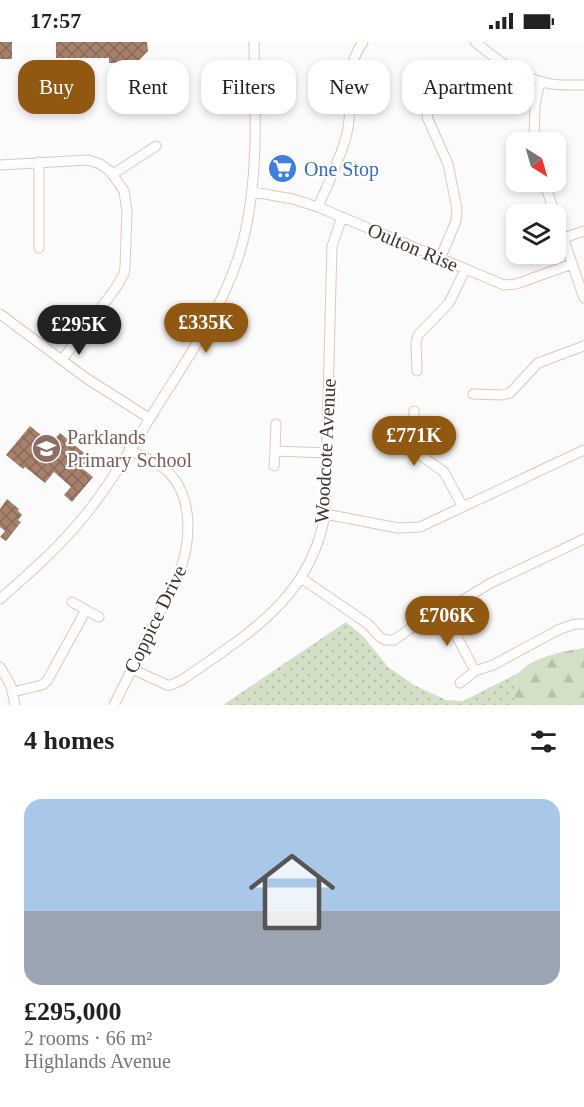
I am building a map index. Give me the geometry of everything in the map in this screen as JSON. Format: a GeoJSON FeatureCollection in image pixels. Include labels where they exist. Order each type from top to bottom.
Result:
{"type":"FeatureCollection","features":[{"type":"Feature","properties":{"kind":"street"},"geometry":{"type":"LineString","coordinates":[[0,599],[40,563],[80,522],[104,489],[199,340],[226,290],[240,252],[253,192],[254,42]]}},
{"type":"Feature","properties":{"kind":"street"},"geometry":{"type":"LineString","coordinates":[[318,207],[347,134],[349,77],[353,59],[363,42]]}},
{"type":"Feature","properties":{"kind":"street"},"geometry":{"type":"LineString","coordinates":[[475,42],[513,69],[540,81],[552,84],[584,85]]}},
{"type":"Feature","properties":{"kind":"street"},"geometry":{"type":"LineString","coordinates":[[534,132],[535,105],[540,81]]}},
{"type":"Feature","properties":{"kind":"street"},"geometry":{"type":"LineString","coordinates":[[428,114],[428,121],[448,164],[457,213],[454,227],[440,259]]}},
{"type":"Feature","properties":{"kind":"street"},"geometry":{"type":"LineString","coordinates":[[113,174],[156,146]]}},
{"type":"Feature","properties":{"kind":"street"},"geometry":{"type":"LineString","coordinates":[[0,165],[88,160],[100,164],[113,174],[122,186],[126,203],[126,257],[123,274],[116,290],[62,360]]}},
{"type":"Feature","properties":{"kind":"street"},"geometry":{"type":"LineString","coordinates":[[39,162],[39,248]]}},
{"type":"Feature","properties":{"kind":"street","name":"Oulton Rise"},"geometry":{"type":"LineString","coordinates":[[253,192],[293,199],[318,207],[504,285],[516,284],[572,264]]}},
{"type":"Feature","properties":{"kind":"street","name":"Woodcote Avenue"},"geometry":{"type":"LineString","coordinates":[[132,669],[161,683],[171,685],[176,683],[266,619],[301,578],[315,553],[325,513],[332,246],[342,217]]}},
{"type":"Feature","properties":{"kind":"street"},"geometry":{"type":"LineString","coordinates":[[566,237],[584,231]]}},
{"type":"Feature","properties":{"kind":"street"},"geometry":{"type":"LineString","coordinates":[[566,244],[584,298]]}},
{"type":"Feature","properties":{"kind":"street"},"geometry":{"type":"LineString","coordinates":[[417,371],[418,335],[446,308],[465,270]]}},
{"type":"Feature","properties":{"kind":"street"},"geometry":{"type":"LineString","coordinates":[[0,314],[97,386],[149,418]]}},
{"type":"Feature","properties":{"kind":"street"},"geometry":{"type":"LineString","coordinates":[[473,394],[510,393],[538,363],[584,346]]}},
{"type":"Feature","properties":{"kind":"street"},"geometry":{"type":"LineString","coordinates":[[414,411],[416,448],[423,457],[444,472],[462,507]]}},
{"type":"Feature","properties":{"kind":"street"},"geometry":{"type":"LineString","coordinates":[[274,466],[276,424]]}},
{"type":"Feature","properties":{"kind":"street","name":"Coppice Drive"},"geometry":{"type":"LineString","coordinates":[[114,705],[182,567],[188,533],[183,498],[174,479],[164,469],[129,450]]}},
{"type":"Feature","properties":{"kind":"street"},"geometry":{"type":"LineString","coordinates":[[325,513],[398,528],[413,528],[434,522],[584,450]]}},
{"type":"Feature","properties":{"kind":"street"},"geometry":{"type":"LineString","coordinates":[[275,452],[327,453]]}},
{"type":"Feature","properties":{"kind":"street"},"geometry":{"type":"LineString","coordinates":[[301,578],[368,624],[385,640],[402,636],[417,624],[444,612],[489,584],[584,539]]}},
{"type":"Feature","properties":{"kind":"street"},"geometry":{"type":"LineString","coordinates":[[72,602],[99,617]]}},
{"type":"Feature","properties":{"kind":"street"},"geometry":{"type":"LineString","coordinates":[[13,692],[42,685],[47,681],[86,610]]}},
{"type":"Feature","properties":{"kind":"street"},"geometry":{"type":"LineString","coordinates":[[444,612],[475,671]]}},
{"type":"Feature","properties":{"kind":"street"},"geometry":{"type":"LineString","coordinates":[[460,683],[475,671],[493,665],[560,629],[575,624],[584,624]]}},
{"type":"Feature","properties":{"kind":"street"},"geometry":{"type":"LineString","coordinates":[[0,668],[13,692],[15,705]]}},
{"type":"Feature","properties":{"kind":"green space"},"geometry":{"type":"Polygon","coordinates":[[[346,622],[364,637],[388,667],[414,685],[446,700],[463,701],[526,669],[529,705],[223,705],[346,622]]]}},
{"type":"Feature","properties":{"kind":"green space"},"geometry":{"type":"Polygon","coordinates":[[[584,648],[584,705],[518,705],[514,691],[515,679],[522,670],[544,657],[584,648]]]}},
{"type":"Feature","properties":{"kind":"building"},"geometry":{"type":"Polygon","coordinates":[[[0,42],[12,42],[12,59],[0,59],[0,42]]]}},
{"type":"Feature","properties":{"kind":"building"},"geometry":{"type":"Polygon","coordinates":[[[56,42],[147,42],[148,51],[139,60],[56,58],[56,42]]]}},
{"type":"Feature","properties":{"kind":"building","name":"Parklands Primary School"},"geometry":{"type":"Polygon","coordinates":[[[30,426],[41,435],[36,441],[46,449],[60,433],[84,453],[81,456],[88,462],[83,469],[93,477],[72,502],[64,495],[71,487],[54,472],[45,483],[6,455],[30,426]]]}},
{"type":"Feature","properties":{"kind":"building"},"geometry":{"type":"Polygon","coordinates":[[[7,499],[19,509],[22,515],[18,520],[21,522],[6,541],[0,537],[5,531],[0,527],[0,509],[7,499]]]}},
{"type":"Feature","properties":{"kind":"place","name":"One Stop"},"geometry":{"type":"Point","coordinates":[283,169]}},
{"type":"Feature","properties":{"kind":"place","name":"Parklands Primary School"},"geometry":{"type":"Point","coordinates":[46,449]}}]}
